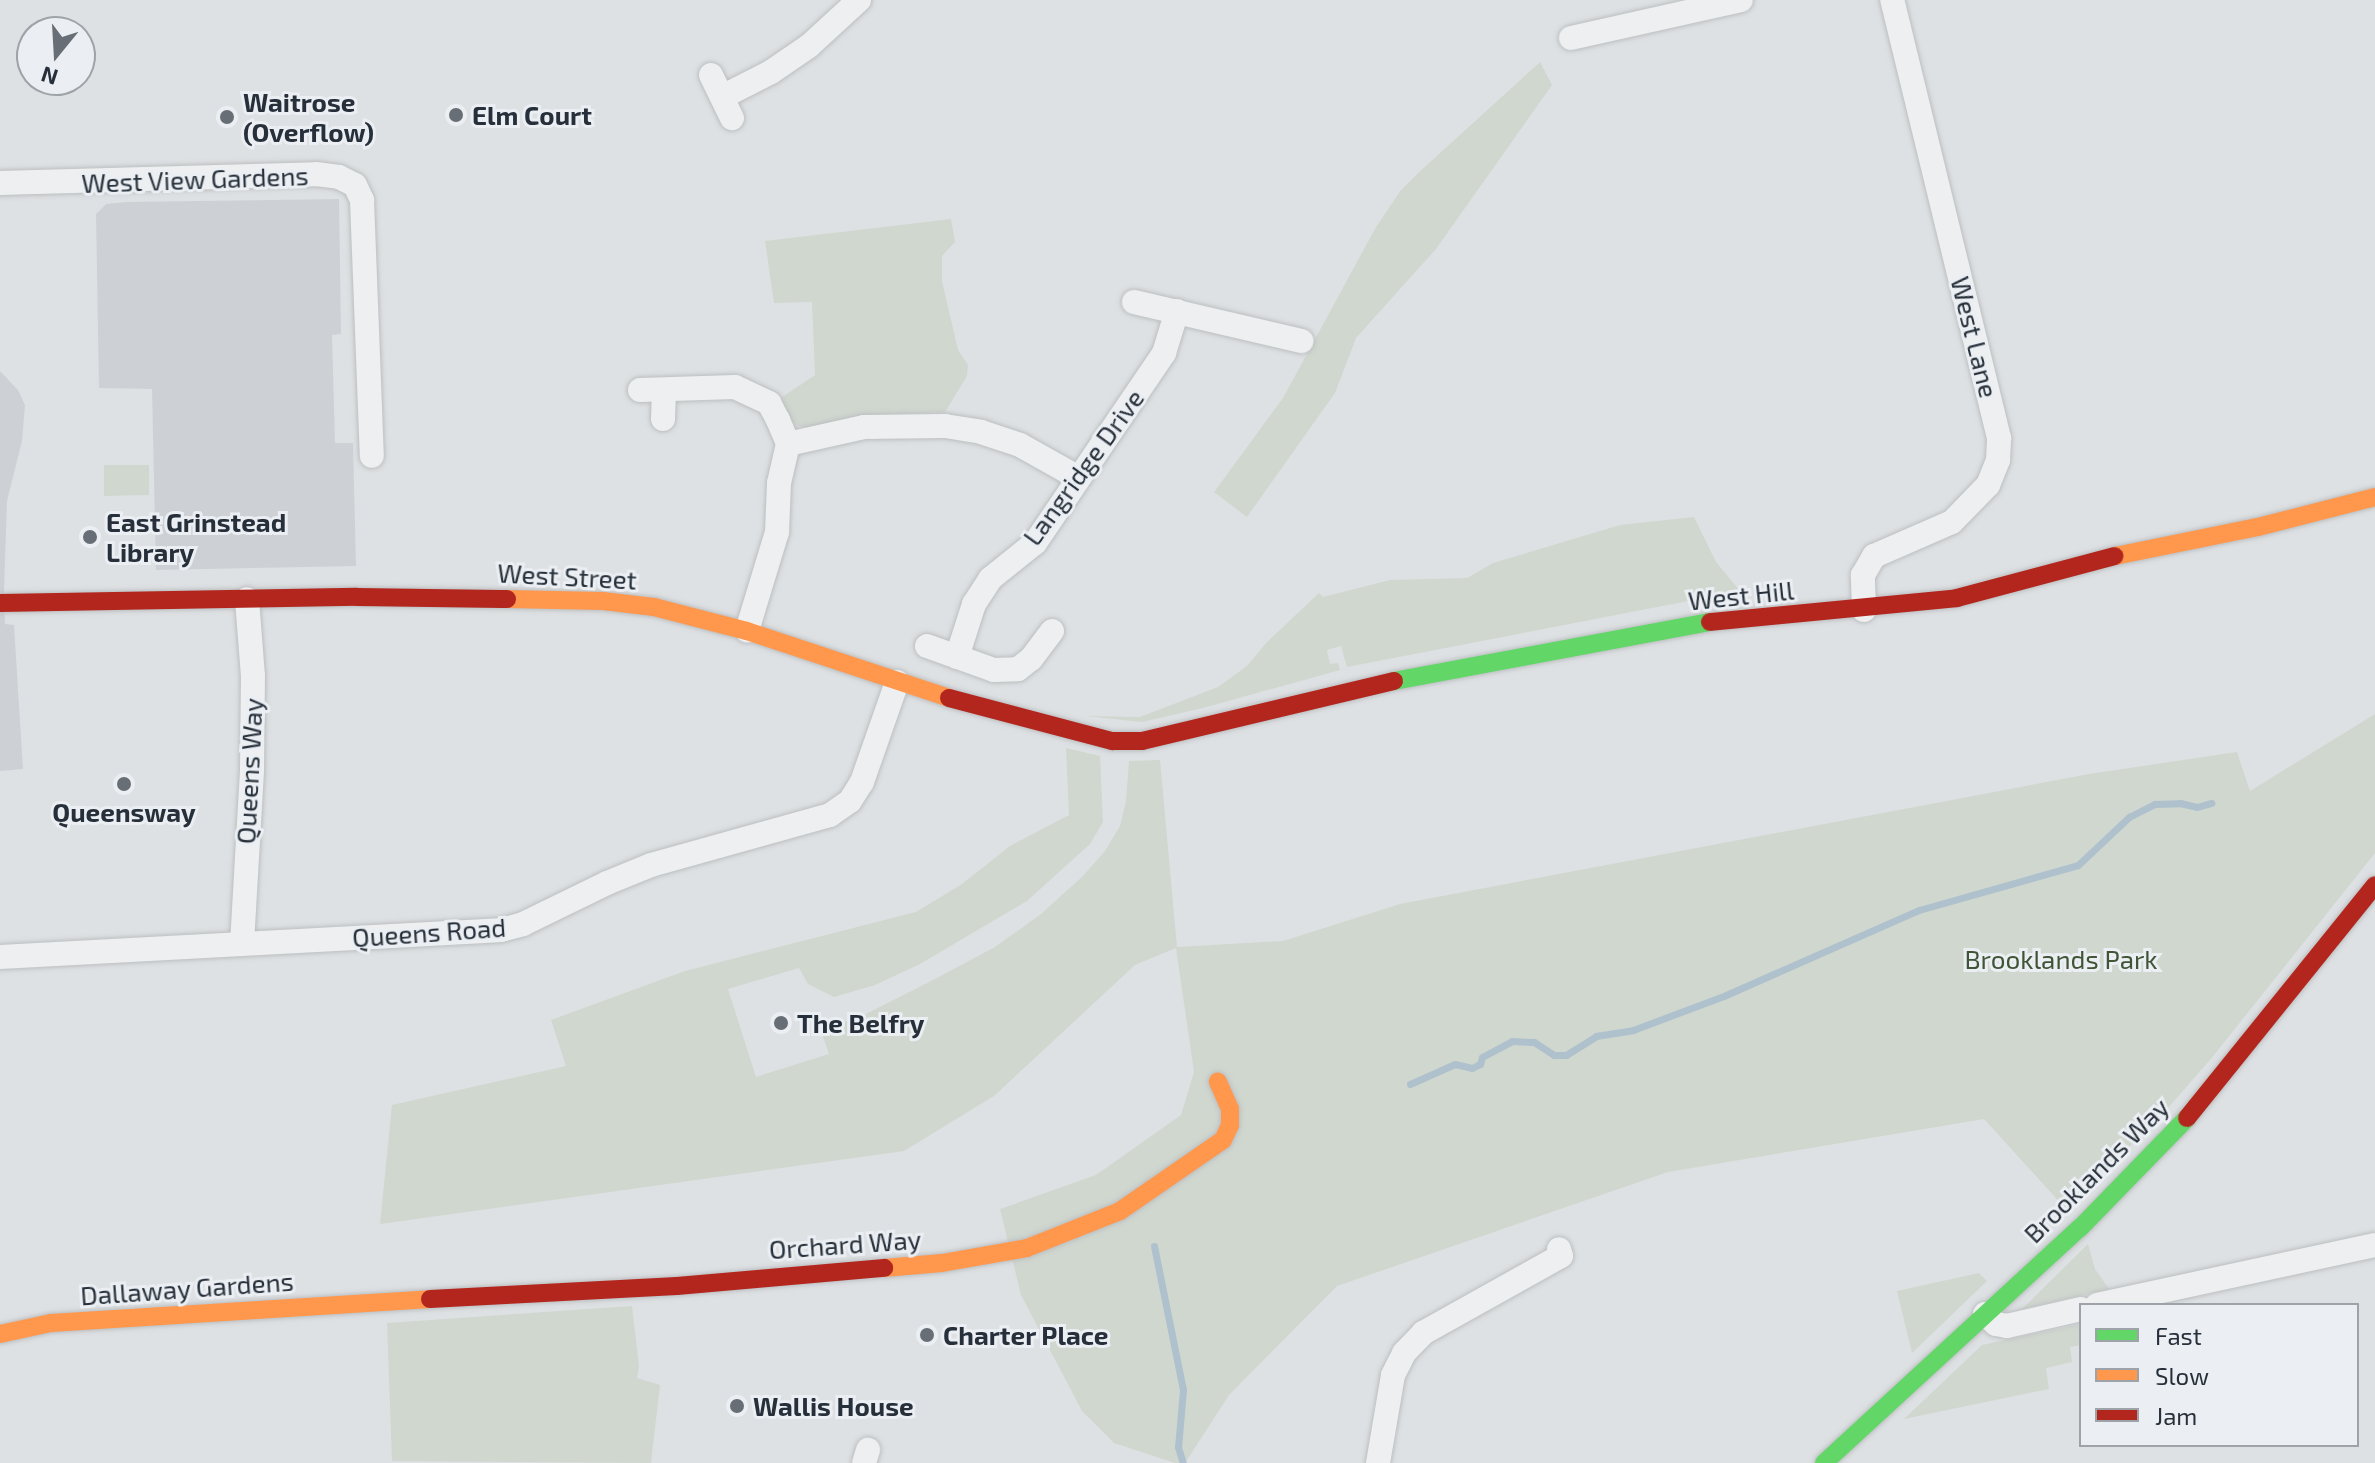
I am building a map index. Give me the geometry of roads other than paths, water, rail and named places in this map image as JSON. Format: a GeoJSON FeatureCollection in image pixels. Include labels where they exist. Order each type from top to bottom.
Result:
{"type":"FeatureCollection","features":[{"type":"Feature","properties":{"kind":"street"},"geometry":{"type":"LineString","coordinates":[[722,97],[771,72],[809,46],[859,0]]}},
{"type":"Feature","properties":{"kind":"street"},"geometry":{"type":"LineString","coordinates":[[1571,38],[1741,0]]}},
{"type":"Feature","properties":{"kind":"street","name":"West Lane"},"geometry":{"type":"LineString","coordinates":[[1864,610],[1863,575],[1874,556],[1952,522],[1988,485],[1998,460],[1999,438],[1892,0]]}},
{"type":"Feature","properties":{"kind":"street","name":"West View Gardens"},"geometry":{"type":"LineString","coordinates":[[0,183],[316,174],[339,177],[355,185],[362,200],[372,456]]}},
{"type":"Feature","properties":{"kind":"street"},"geometry":{"type":"LineString","coordinates":[[1134,302],[1302,341]]}},
{"type":"Feature","properties":{"kind":"street","name":"Langridge Drive"},"geometry":{"type":"LineString","coordinates":[[957,657],[974,604],[990,579],[1035,543],[1164,353],[1177,311]]}},
{"type":"Feature","properties":{"kind":"street"},"geometry":{"type":"LineString","coordinates":[[663,419],[652,390],[735,387],[754,393],[769,403],[788,444],[779,483],[777,532],[747,631]]}},
{"type":"Feature","properties":{"kind":"street"},"geometry":{"type":"LineString","coordinates":[[788,444],[864,427],[945,426],[981,432],[1020,445],[1077,477]]}},
{"type":"Feature","properties":{"kind":"street","name":"West Hill"},"geometry":{"type":"LineString","coordinates":[[1112,741],[1167,737],[1350,690],[1748,616],[1864,610],[1957,598],[2101,559],[2258,527],[2375,497]]}},
{"type":"Feature","properties":{"kind":"street","name":"West Street"},"geometry":{"type":"LineString","coordinates":[[0,603],[247,599],[603,601],[654,607],[747,631],[963,703],[1112,741]]}},
{"type":"Feature","properties":{"kind":"street","name":"Queens Way"},"geometry":{"type":"LineString","coordinates":[[242,944],[252,770],[253,676],[247,599]]}},
{"type":"Feature","properties":{"kind":"street"},"geometry":{"type":"LineString","coordinates":[[927,646],[994,670],[1018,669],[1031,659],[1052,631]]}},
{"type":"Feature","properties":{"kind":"street","name":"Queens Road"},"geometry":{"type":"LineString","coordinates":[[0,957],[501,930],[523,924],[651,865],[830,815],[850,801],[862,782],[897,682]]}},
{"type":"Feature","properties":{"kind":"street","name":"Brooklands Way"},"geometry":{"type":"LineString","coordinates":[[1824,1463],[2080,1228],[2176,1130],[2225,1075],[2375,885]]}},
{"type":"Feature","properties":{"kind":"street","name":"Orchard Way"},"geometry":{"type":"LineString","coordinates":[[379,1303],[677,1286],[796,1273],[942,1263],[1027,1248],[1120,1211],[1223,1140],[1230,1125],[1230,1109],[1218,1082]]}},
{"type":"Feature","properties":{"kind":"street"},"geometry":{"type":"LineString","coordinates":[[2106,1303],[2375,1245]]}},
{"type":"Feature","properties":{"kind":"street"},"geometry":{"type":"LineString","coordinates":[[1378,1463],[1393,1375],[1404,1353],[1423,1333],[1561,1256],[1559,1249]]}},
{"type":"Feature","properties":{"kind":"street","name":"Dallaway Gardens"},"geometry":{"type":"LineString","coordinates":[[0,1334],[51,1323],[262,1307],[379,1303]]}},
{"type":"Feature","properties":{"kind":"street"},"geometry":{"type":"LineString","coordinates":[[1985,1314],[1996,1324],[2007,1326],[2079,1309]]}},
{"type":"Feature","properties":{"kind":"waterway"},"geometry":{"type":"LineString","coordinates":[[1410,1084],[1455,1064],[1472,1068],[1480,1064],[1482,1057],[1512,1041],[1534,1042],[1554,1055],[1566,1055],[1596,1036],[1633,1030],[1726,995],[1919,910],[2078,865],[2129,817],[2155,804],[2180,803],[2197,807],[2211,803]]}},
{"type":"Feature","properties":{"kind":"waterway"},"geometry":{"type":"LineString","coordinates":[[1154,1246],[1183,1390],[1178,1447],[1183,1463]]}},
{"type":"Feature","properties":{"kind":"place","name":"Elm Court"},"geometry":{"type":"Point","coordinates":[456,115]}},
{"type":"Feature","properties":{"kind":"place","name":"Waitrose (Overflow)"},"geometry":{"type":"Point","coordinates":[227,117]}},
{"type":"Feature","properties":{"kind":"place","name":"East Grinstead Library"},"geometry":{"type":"Point","coordinates":[90,537]}},
{"type":"Feature","properties":{"kind":"place","name":"Queensway"},"geometry":{"type":"Point","coordinates":[124,784]}},
{"type":"Feature","properties":{"kind":"place","name":"The Belfry"},"geometry":{"type":"Point","coordinates":[781,1023]}},
{"type":"Feature","properties":{"kind":"place","name":"Charter Place"},"geometry":{"type":"Point","coordinates":[927,1335]}},
{"type":"Feature","properties":{"kind":"place","name":"Wallis House"},"geometry":{"type":"Point","coordinates":[737,1406]}},
{"type":"Feature","properties":{"kind":"park label","name":"Brooklands Park"},"geometry":{"type":"Point","coordinates":[2061,959]}}]}
